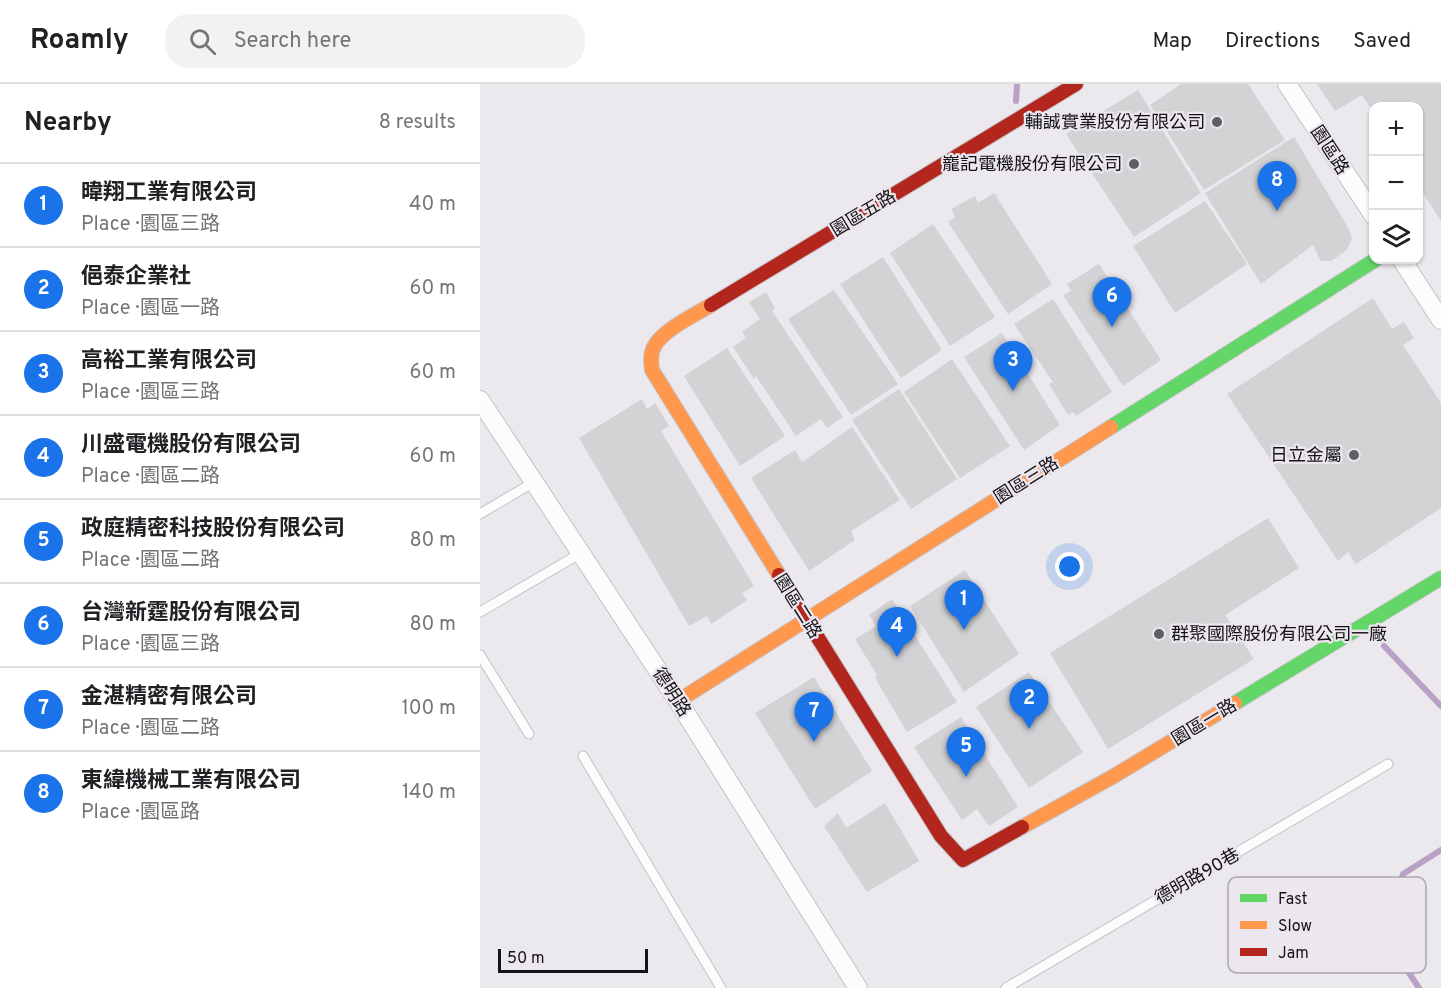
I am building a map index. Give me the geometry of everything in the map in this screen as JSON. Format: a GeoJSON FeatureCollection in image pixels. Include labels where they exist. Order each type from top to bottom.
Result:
{"type":"FeatureCollection","features":[{"type":"Feature","properties":{"kind":"street","name":"園區五路"},"geometry":{"type":"LineString","coordinates":[[653,345],[672,329],[1076,84]]}},
{"type":"Feature","properties":{"kind":"street","name":"園區路"},"geometry":{"type":"LineString","coordinates":[[1287,84],[1370,210]]}},
{"type":"Feature","properties":{"kind":"street","name":"園區三路"},"geometry":{"type":"LineString","coordinates":[[678,701],[1369,264]]}},
{"type":"Feature","properties":{"kind":"street"},"geometry":{"type":"LineString","coordinates":[[1405,264],[1441,320]]}},
{"type":"Feature","properties":{"kind":"street","name":"園區二路"},"geometry":{"type":"LineString","coordinates":[[653,345],[650,358],[652,370],[941,836],[963,860]]}},
{"type":"Feature","properties":{"kind":"street","name":"德明路"},"geometry":{"type":"LineString","coordinates":[[480,400],[678,701],[858,988]]}},
{"type":"Feature","properties":{"kind":"street","name":"園區一路"},"geometry":{"type":"LineString","coordinates":[[963,860],[1114,776],[1441,578]]}},
{"type":"Feature","properties":{"kind":"lane"},"geometry":{"type":"LineString","coordinates":[[480,514],[534,482]]}},
{"type":"Feature","properties":{"kind":"lane"},"geometry":{"type":"LineString","coordinates":[[480,612],[581,553]]}},
{"type":"Feature","properties":{"kind":"lane"},"geometry":{"type":"LineString","coordinates":[[480,655],[529,734]]}},
{"type":"Feature","properties":{"kind":"lane"},"geometry":{"type":"LineString","coordinates":[[583,756],[718,984]]}},
{"type":"Feature","properties":{"kind":"lane","name":"德明路90巷"},"geometry":{"type":"LineString","coordinates":[[1006,988],[1388,764]]}},
{"type":"Feature","properties":{"kind":"building","name":"輔誠實業股份有限公司"},"geometry":{"type":"Polygon","coordinates":[[[1181,84],[1248,84],[1285,140],[1204,190],[1150,105],[1181,84]]]}},
{"type":"Feature","properties":{"kind":"building"},"geometry":{"type":"Polygon","coordinates":[[[1317,84],[1441,84],[1441,221],[1423,193],[1423,102],[1369,102],[1369,106],[1362,95],[1335,111],[1317,84]]]}},
{"type":"Feature","properties":{"kind":"building","name":"巃記電機股份有限公司"},"geometry":{"type":"Polygon","coordinates":[[[1138,90],[1201,193],[1134,237],[1066,134],[1138,90]]]}},
{"type":"Feature","properties":{"kind":"building"},"geometry":{"type":"Polygon","coordinates":[[[1294,137],[1349,229],[1352,239],[1347,250],[1331,261],[1321,261],[1313,245],[1261,284],[1205,193],[1294,137]]]}},
{"type":"Feature","properties":{"kind":"building"},"geometry":{"type":"Polygon","coordinates":[[[994,193],[1052,284],[1008,314],[948,222],[955,217],[951,209],[975,196],[978,203],[994,193]]]}},
{"type":"Feature","properties":{"kind":"building"},"geometry":{"type":"Polygon","coordinates":[[[1205,201],[1247,264],[1175,313],[1133,246],[1205,201]]]}},
{"type":"Feature","properties":{"kind":"building"},"geometry":{"type":"Polygon","coordinates":[[[933,224],[995,317],[950,346],[890,253],[933,224]]]}},
{"type":"Feature","properties":{"kind":"building"},"geometry":{"type":"Polygon","coordinates":[[[883,257],[942,350],[901,378],[840,284],[883,257]]]}},
{"type":"Feature","properties":{"kind":"building"},"geometry":{"type":"Polygon","coordinates":[[[1099,264],[1161,360],[1123,386],[1063,295],[1071,291],[1067,284],[1099,264]]]}},
{"type":"Feature","properties":{"kind":"building"},"geometry":{"type":"Polygon","coordinates":[[[834,290],[898,384],[851,415],[788,319],[834,290]]]}},
{"type":"Feature","properties":{"kind":"building"},"geometry":{"type":"Polygon","coordinates":[[[766,292],[775,308],[772,311],[843,417],[827,428],[821,419],[796,436],[756,376],[754,379],[733,347],[746,338],[742,332],[760,319],[749,302],[766,292]]]}},
{"type":"Feature","properties":{"kind":"building","name":"日立金屬"},"geometry":{"type":"Polygon","coordinates":[[[1373,298],[1392,329],[1404,322],[1414,338],[1403,345],[1441,403],[1441,508],[1356,564],[1348,552],[1338,561],[1227,394],[1373,298]]]}},
{"type":"Feature","properties":{"kind":"building"},"geometry":{"type":"Polygon","coordinates":[[[1053,299],[1112,392],[1076,416],[1073,412],[1068,415],[1049,384],[1053,382],[1014,324],[1053,299]]]}},
{"type":"Feature","properties":{"kind":"building"},"geometry":{"type":"Polygon","coordinates":[[[1002,333],[1060,425],[1024,450],[964,357],[1002,333]]]}},
{"type":"Feature","properties":{"kind":"building"},"geometry":{"type":"Polygon","coordinates":[[[727,348],[785,436],[740,466],[684,376],[727,348]]]}},
{"type":"Feature","properties":{"kind":"building"},"geometry":{"type":"Polygon","coordinates":[[[952,359],[1010,446],[960,478],[904,392],[952,359]]]}},
{"type":"Feature","properties":{"kind":"building"},"geometry":{"type":"Polygon","coordinates":[[[899,389],[957,479],[911,509],[852,420],[899,389]]]}},
{"type":"Feature","properties":{"kind":"building"},"geometry":{"type":"Polygon","coordinates":[[[642,399],[647,409],[655,403],[669,426],[661,431],[754,586],[742,593],[747,600],[711,624],[707,616],[689,626],[579,438],[642,399]]]}},
{"type":"Feature","properties":{"kind":"building"},"geometry":{"type":"Polygon","coordinates":[[[852,427],[900,500],[851,531],[855,540],[809,571],[751,478],[795,450],[802,462],[852,427]]]}},
{"type":"Feature","properties":{"kind":"building","name":"群聚國際股份有限公司一廠"},"geometry":{"type":"Polygon","coordinates":[[[1268,518],[1299,568],[1225,615],[1254,659],[1108,749],[1050,653],[1268,518]]]}},
{"type":"Feature","properties":{"kind":"building"},"geometry":{"type":"Polygon","coordinates":[[[965,570],[1019,654],[964,692],[910,606],[965,570]]]}},
{"type":"Feature","properties":{"kind":"building"},"geometry":{"type":"Polygon","coordinates":[[[892,599],[957,702],[907,732],[855,639],[876,626],[869,615],[892,599]]]}},
{"type":"Feature","properties":{"kind":"building"},"geometry":{"type":"Polygon","coordinates":[[[1029,672],[1083,752],[1029,788],[976,707],[1029,672]]]}},
{"type":"Feature","properties":{"kind":"building"},"geometry":{"type":"Polygon","coordinates":[[[814,677],[872,771],[815,809],[755,713],[814,677]]]}},
{"type":"Feature","properties":{"kind":"building"},"geometry":{"type":"Polygon","coordinates":[[[961,717],[1018,807],[989,826],[977,809],[962,820],[914,747],[961,717]]]}},
{"type":"Feature","properties":{"kind":"building"},"geometry":{"type":"Polygon","coordinates":[[[885,803],[919,861],[867,892],[824,826],[838,813],[846,828],[885,803]]]}},
{"type":"Feature","properties":{"kind":"waterway"},"geometry":{"type":"LineString","coordinates":[[1016,101],[1017,84]]}},
{"type":"Feature","properties":{"kind":"waterway"},"geometry":{"type":"LineString","coordinates":[[1384,646],[1441,706]]}},
{"type":"Feature","properties":{"kind":"waterway"},"geometry":{"type":"LineString","coordinates":[[1402,877],[1403,874],[1441,850]]}},
{"type":"Feature","properties":{"kind":"waterway"},"geometry":{"type":"LineString","coordinates":[[1409,973],[1419,988]]}},
{"type":"Feature","properties":{"kind":"traffic: fast"},"geometry":{"type":"LineString","coordinates":[[1111,427],[1369,264]]}},
{"type":"Feature","properties":{"kind":"traffic: fast"},"geometry":{"type":"LineString","coordinates":[[1235,703],[1441,578]]}},
{"type":"Feature","properties":{"kind":"traffic: slow"},"geometry":{"type":"LineString","coordinates":[[711,305],[671,329],[658,341],[652,352],[652,370],[779,575]]}},
{"type":"Feature","properties":{"kind":"traffic: slow"},"geometry":{"type":"LineString","coordinates":[[678,701],[1111,427]]}},
{"type":"Feature","properties":{"kind":"traffic: slow"},"geometry":{"type":"LineString","coordinates":[[1022,827],[1114,776],[1235,703]]}},
{"type":"Feature","properties":{"kind":"traffic: jam"},"geometry":{"type":"LineString","coordinates":[[711,305],[1076,84]]}},
{"type":"Feature","properties":{"kind":"traffic: jam"},"geometry":{"type":"LineString","coordinates":[[779,575],[941,836],[963,860],[1022,827]]}},
{"type":"Feature","properties":{"kind":"place","name":"輔誠實業股份有限公司"},"geometry":{"type":"Point","coordinates":[1217,122]}},
{"type":"Feature","properties":{"kind":"place","name":"巃記電機股份有限公司"},"geometry":{"type":"Point","coordinates":[1134,164]}},
{"type":"Feature","properties":{"kind":"place","name":"東緯機械工業有限公司"},"geometry":{"type":"Point","coordinates":[1277,211]}},
{"type":"Feature","properties":{"kind":"place","name":"台灣新霆股份有限公司"},"geometry":{"type":"Point","coordinates":[1112,327]}},
{"type":"Feature","properties":{"kind":"place","name":"高裕工業有限公司"},"geometry":{"type":"Point","coordinates":[1013,391]}},
{"type":"Feature","properties":{"kind":"place","name":"日立金屬"},"geometry":{"type":"Point","coordinates":[1354,455]}},
{"type":"Feature","properties":{"kind":"place","name":"暐翔工業有限公司"},"geometry":{"type":"Point","coordinates":[964,630]}},
{"type":"Feature","properties":{"kind":"place","name":"群聚國際股份有限公司一廠"},"geometry":{"type":"Point","coordinates":[1159,634]}},
{"type":"Feature","properties":{"kind":"place","name":"川盛電機股份有限公司"},"geometry":{"type":"Point","coordinates":[897,657]}},
{"type":"Feature","properties":{"kind":"place","name":"俋泰企業社"},"geometry":{"type":"Point","coordinates":[1029,729]}},
{"type":"Feature","properties":{"kind":"place","name":"金湛精密有限公司"},"geometry":{"type":"Point","coordinates":[814,742]}},
{"type":"Feature","properties":{"kind":"place","name":"政庭精密科技股份有限公司"},"geometry":{"type":"Point","coordinates":[966,777]}}]}
